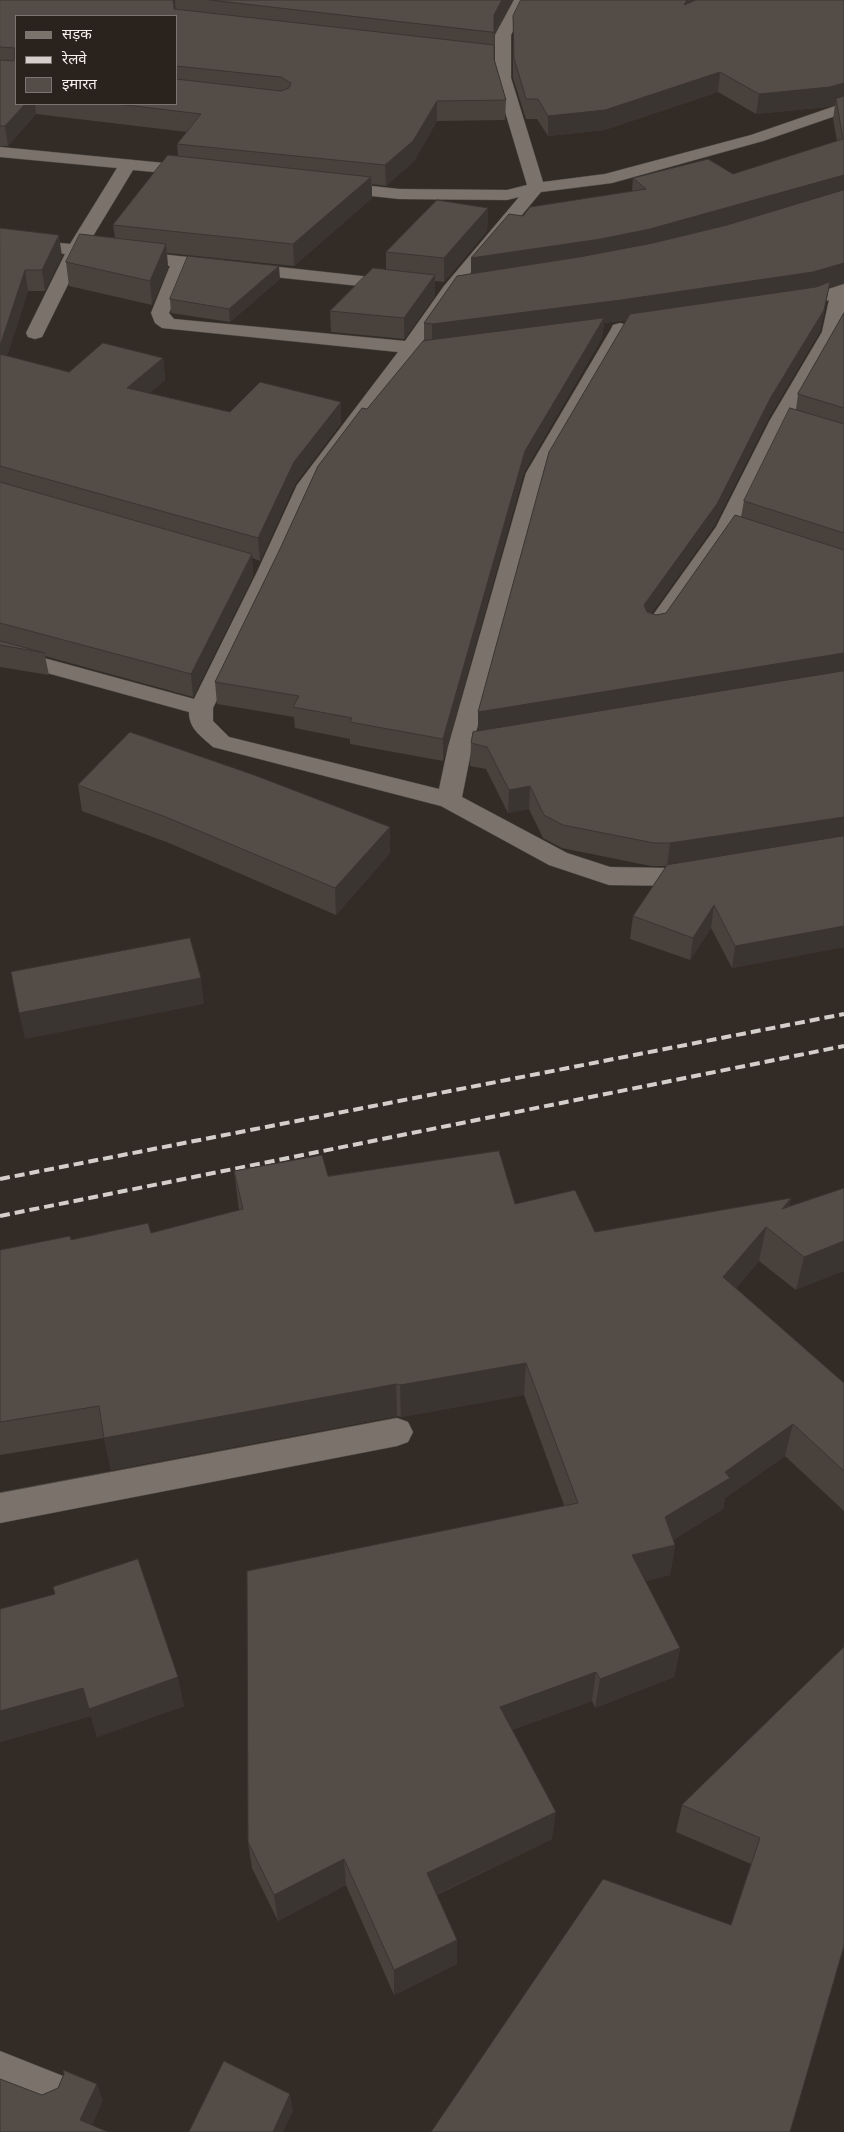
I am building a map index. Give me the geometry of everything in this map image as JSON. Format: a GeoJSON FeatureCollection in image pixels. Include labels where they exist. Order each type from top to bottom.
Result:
{"type":"FeatureCollection","features":[{"type":"Feature","properties":{"kind":"street"},"geometry":{"type":"LineString","coordinates":[[521,0],[504,35],[503,78],[536,188]]}},
{"type":"Feature","properties":{"kind":"street"},"geometry":{"type":"LineString","coordinates":[[484,57],[504,59]]}},
{"type":"Feature","properties":{"kind":"street"},"geometry":{"type":"LineString","coordinates":[[321,185],[400,194],[507,195],[536,188],[606,179],[756,138],[844,108]]}},
{"type":"Feature","properties":{"kind":"street"},"geometry":{"type":"LineString","coordinates":[[0,152],[212,173]]}},
{"type":"Feature","properties":{"kind":"street"},"geometry":{"type":"LineString","coordinates":[[35,333],[50,298],[128,164]]}},
{"type":"Feature","properties":{"kind":"street"},"geometry":{"type":"LineString","coordinates":[[536,188],[440,289],[414,352],[307,485],[259,570],[201,708],[202,723],[221,742],[449,800],[558,859],[609,876],[667,877],[716,869]]}},
{"type":"Feature","properties":{"kind":"street"},"geometry":{"type":"LineString","coordinates":[[0,242],[411,286]]}},
{"type":"Feature","properties":{"kind":"street"},"geometry":{"type":"LineString","coordinates":[[181,262],[160,313],[162,319],[169,324],[414,352]]}},
{"type":"Feature","properties":{"kind":"street"},"geometry":{"type":"LineString","coordinates":[[440,289],[478,286]]}},
{"type":"Feature","properties":{"kind":"street"},"geometry":{"type":"LineString","coordinates":[[654,629],[735,530],[837,333],[843,289],[813,300],[774,306]]}},
{"type":"Feature","properties":{"kind":"street"},"geometry":{"type":"LineString","coordinates":[[449,800],[470,746],[536,473],[620,329]]}},
{"type":"Feature","properties":{"kind":"street"},"geometry":{"type":"LineString","coordinates":[[0,653],[201,708]]}},
{"type":"Feature","properties":{"kind":"street"},"geometry":{"type":"LineString","coordinates":[[0,1508],[397,1432]]}},
{"type":"Feature","properties":{"kind":"street"},"geometry":{"type":"LineString","coordinates":[[0,2071],[49,2090]]}},
{"type":"Feature","properties":{"kind":"building"},"geometry":{"type":"Polygon","coordinates":[[[0,0],[173,0],[174,9],[494,45],[494,59],[506,100],[437,101],[413,141],[385,165],[177,144],[201,114],[126,105],[178,105],[178,79],[281,91],[289,88],[291,83],[281,77],[178,66],[178,15],[15,15],[15,48],[0,47],[0,0]]]}},
{"type":"Feature","properties":{"kind":"building"},"geometry":{"type":"Polygon","coordinates":[[[210,0],[502,0],[494,15],[494,32],[210,0]]]}},
{"type":"Feature","properties":{"kind":"building"},"geometry":{"type":"Polygon","coordinates":[[[521,0],[687,0],[684,5],[696,0],[844,0],[844,83],[830,87],[759,94],[720,72],[605,110],[548,116],[538,99],[526,99],[514,58],[513,16],[521,0]]]}},
{"type":"Feature","properties":{"kind":"building"},"geometry":{"type":"Polygon","coordinates":[[[15,48],[15,105],[24,105],[5,126],[0,126],[0,60],[14,61],[15,48]]]}},
{"type":"Feature","properties":{"kind":"building"},"geometry":{"type":"Polygon","coordinates":[[[844,96],[844,175],[650,229],[601,239],[471,258],[509,214],[523,216],[530,207],[646,189],[633,178],[708,159],[733,174],[843,139],[836,99],[844,96]]]}},
{"type":"Feature","properties":{"kind":"building"},"geometry":{"type":"Polygon","coordinates":[[[168,155],[371,177],[293,244],[113,225],[168,155]]]}},
{"type":"Feature","properties":{"kind":"building"},"geometry":{"type":"Polygon","coordinates":[[[844,190],[844,263],[813,272],[621,300],[432,324],[424,323],[457,276],[579,257],[653,243],[727,225],[844,190]]]}},
{"type":"Feature","properties":{"kind":"building"},"geometry":{"type":"Polygon","coordinates":[[[437,200],[488,208],[444,258],[386,252],[437,200]]]}},
{"type":"Feature","properties":{"kind":"building"},"geometry":{"type":"Polygon","coordinates":[[[0,228],[59,235],[42,270],[25,270],[0,346],[0,228]]]}},
{"type":"Feature","properties":{"kind":"building"},"geometry":{"type":"Polygon","coordinates":[[[80,234],[166,244],[150,281],[66,262],[80,234]]]}},
{"type":"Feature","properties":{"kind":"building"},"geometry":{"type":"Polygon","coordinates":[[[188,256],[279,266],[229,309],[170,299],[188,256]]]}},
{"type":"Feature","properties":{"kind":"building"},"geometry":{"type":"Polygon","coordinates":[[[373,268],[435,275],[404,318],[330,311],[373,268]]]}},
{"type":"Feature","properties":{"kind":"building"},"geometry":{"type":"Polygon","coordinates":[[[830,282],[824,310],[771,397],[717,504],[644,605],[647,612],[656,615],[666,613],[735,515],[844,550],[844,653],[478,712],[549,452],[630,314],[816,287],[830,282]]]}},
{"type":"Feature","properties":{"kind":"building"},"geometry":{"type":"Polygon","coordinates":[[[844,313],[844,408],[798,394],[844,313]]]}},
{"type":"Feature","properties":{"kind":"building"},"geometry":{"type":"Polygon","coordinates":[[[604,318],[525,451],[443,739],[350,722],[352,718],[293,707],[299,696],[215,682],[318,466],[362,408],[367,409],[423,341],[604,318]]]}},
{"type":"Feature","properties":{"kind":"building"},"geometry":{"type":"Polygon","coordinates":[[[103,343],[163,358],[127,388],[230,412],[260,382],[341,402],[294,462],[258,538],[0,466],[0,354],[69,372],[103,343]]]}},
{"type":"Feature","properties":{"kind":"building"},"geometry":{"type":"Polygon","coordinates":[[[790,408],[844,424],[844,533],[744,501],[790,408]]]}},
{"type":"Feature","properties":{"kind":"building"},"geometry":{"type":"Polygon","coordinates":[[[0,482],[252,554],[191,674],[0,623],[0,482]]]}},
{"type":"Feature","properties":{"kind":"building"},"geometry":{"type":"Polygon","coordinates":[[[0,641],[45,653],[0,645],[0,641]]]}},
{"type":"Feature","properties":{"kind":"building"},"geometry":{"type":"Polygon","coordinates":[[[844,671],[844,817],[670,843],[654,843],[563,825],[544,815],[530,786],[509,790],[487,747],[471,743],[473,732],[844,671]]]}},
{"type":"Feature","properties":{"kind":"building"},"geometry":{"type":"Polygon","coordinates":[[[130,732],[254,775],[390,827],[335,888],[166,817],[78,785],[130,732]]]}},
{"type":"Feature","properties":{"kind":"building"},"geometry":{"type":"Polygon","coordinates":[[[844,836],[844,926],[735,946],[714,905],[693,938],[633,916],[667,865],[844,836]]]}},
{"type":"Feature","properties":{"kind":"building"},"geometry":{"type":"Polygon","coordinates":[[[190,938],[201,978],[19,1013],[11,972],[190,938]]]}},
{"type":"Feature","properties":{"kind":"building"},"geometry":{"type":"Polygon","coordinates":[[[499,1151],[515,1204],[575,1190],[595,1232],[791,1198],[782,1209],[844,1188],[844,1241],[804,1257],[766,1227],[723,1277],[844,1383],[844,1471],[793,1424],[725,1472],[730,1478],[665,1517],[675,1545],[632,1555],[680,1648],[600,1679],[596,1672],[500,1707],[556,1812],[427,1873],[457,1940],[394,1970],[344,1859],[274,1895],[248,1842],[247,1571],[578,1503],[526,1363],[400,1385],[396,1384],[104,1438],[99,1406],[0,1422],[0,1250],[70,1236],[71,1240],[148,1223],[151,1233],[243,1209],[234,1171],[322,1155],[328,1176],[499,1151]]]}},
{"type":"Feature","properties":{"kind":"building"},"geometry":{"type":"Polygon","coordinates":[[[138,1559],[178,1677],[89,1709],[83,1688],[0,1711],[0,1609],[55,1594],[53,1587],[138,1559]]]}},
{"type":"Feature","properties":{"kind":"building"},"geometry":{"type":"Polygon","coordinates":[[[844,1647],[844,1946],[790,2132],[431,2132],[603,1879],[731,1925],[760,1838],[682,1805],[844,1647]]]}},
{"type":"Feature","properties":{"kind":"building"},"geometry":{"type":"Polygon","coordinates":[[[224,2061],[290,2094],[273,2132],[189,2132],[224,2061]]]}},
{"type":"Feature","properties":{"kind":"building"},"geometry":{"type":"Polygon","coordinates":[[[63,2070],[97,2084],[80,2120],[108,2132],[0,2132],[0,2079],[42,2095],[58,2088],[64,2074],[63,2070]]]}},
{"type":"Feature","properties":{"kind":"railway"},"geometry":{"type":"LineString","coordinates":[[0,1179],[844,1014]]}},
{"type":"Feature","properties":{"kind":"railway"},"geometry":{"type":"LineString","coordinates":[[0,1216],[844,1046]]}}]}
